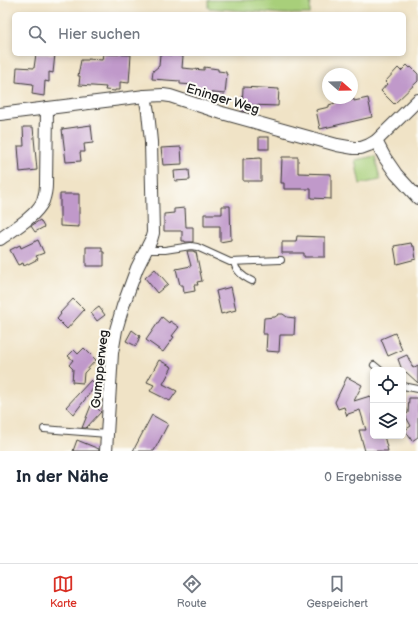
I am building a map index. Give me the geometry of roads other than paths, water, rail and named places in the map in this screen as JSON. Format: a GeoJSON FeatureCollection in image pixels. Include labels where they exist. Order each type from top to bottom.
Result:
{"type":"FeatureCollection","features":[{"type":"Feature","properties":{"kind":"street","name":"Eninger Weg"},"geometry":{"type":"LineString","coordinates":[[0,114],[145,96],[170,96],[229,116],[342,146],[361,148],[376,142],[418,100]]}},
{"type":"Feature","properties":{"kind":"street","name":"Gumpperweg"},"geometry":{"type":"LineString","coordinates":[[106,451],[112,353],[116,330],[137,268],[151,240],[153,226],[151,142],[145,96]]}},
{"type":"Feature","properties":{"kind":"street"},"geometry":{"type":"LineString","coordinates":[[0,239],[32,215],[38,208],[46,192],[47,108]]}},
{"type":"Feature","properties":{"kind":"street"},"geometry":{"type":"LineString","coordinates":[[376,142],[396,174],[418,198]]}},
{"type":"Feature","properties":{"kind":"lane"},"geometry":{"type":"LineString","coordinates":[[148,248],[152,250],[165,250],[191,246],[234,262],[281,260]]}},
{"type":"Feature","properties":{"kind":"lane"},"geometry":{"type":"LineString","coordinates":[[234,262],[238,271],[243,277],[252,281]]}},
{"type":"Feature","properties":{"kind":"lane"},"geometry":{"type":"LineString","coordinates":[[406,387],[418,389]]}},
{"type":"Feature","properties":{"kind":"lane"},"geometry":{"type":"LineString","coordinates":[[44,429],[107,434]]}}]}
